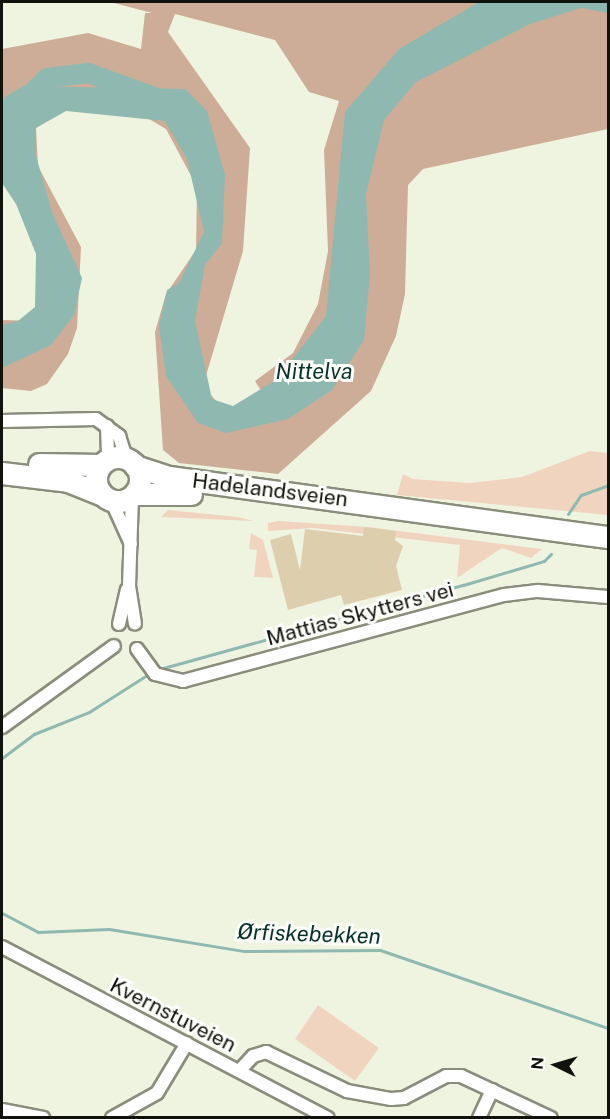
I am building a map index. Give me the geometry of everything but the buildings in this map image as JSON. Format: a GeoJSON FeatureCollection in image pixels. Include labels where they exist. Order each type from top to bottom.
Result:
{"type":"FeatureCollection","features":[{"type":"Feature","properties":{"kind":"highway","name":"Hadelandsveien"},"geometry":{"type":"LineString","coordinates":[[2,459],[118,463],[170,477],[370,502],[406,512],[609,537]]}},
{"type":"Feature","properties":{"kind":"highway"},"geometry":{"type":"LineString","coordinates":[[118,463],[140,482],[120,496],[96,483],[118,463]]}},
{"type":"Feature","properties":{"kind":"highway","name":"Hadelandsveien"},"geometry":{"type":"LineString","coordinates":[[2,472],[68,481],[120,496],[160,490],[381,514],[406,512]]}},
{"type":"Feature","properties":{"kind":"street"},"geometry":{"type":"LineString","coordinates":[[2,420],[84,416],[107,426],[119,436],[118,463]]}},
{"type":"Feature","properties":{"kind":"street"},"geometry":{"type":"LineString","coordinates":[[107,426],[118,463]]}},
{"type":"Feature","properties":{"kind":"street"},"geometry":{"type":"LineString","coordinates":[[120,496],[131,544]]}},
{"type":"Feature","properties":{"kind":"street"},"geometry":{"type":"LineString","coordinates":[[120,496],[131,544],[129,586],[135,624]]}},
{"type":"Feature","properties":{"kind":"street"},"geometry":{"type":"LineString","coordinates":[[119,624],[129,586]]}},
{"type":"Feature","properties":{"kind":"street","name":"Mattias Skytters vei"},"geometry":{"type":"LineString","coordinates":[[137,649],[147,665],[161,677],[177,681],[199,678],[504,595],[538,591],[609,597]]}},
{"type":"Feature","properties":{"kind":"street"},"geometry":{"type":"LineString","coordinates":[[2,727],[114,646]]}},
{"type":"Feature","properties":{"kind":"street","name":"Kvernstuveien"},"geometry":{"type":"LineString","coordinates":[[2,947],[328,1118]]}},
{"type":"Feature","properties":{"kind":"street"},"geometry":{"type":"LineString","coordinates":[[112,1118],[157,1093],[187,1043]]}},
{"type":"Feature","properties":{"kind":"street"},"geometry":{"type":"LineString","coordinates":[[240,1070],[253,1056],[266,1052],[347,1091],[375,1098],[404,1098],[446,1076],[461,1076],[546,1116]]}},
{"type":"Feature","properties":{"kind":"street"},"geometry":{"type":"LineString","coordinates":[[479,1118],[492,1090]]}},
{"type":"Feature","properties":{"kind":"street"},"geometry":{"type":"LineString","coordinates":[[2,1110],[43,1118]]}},
{"type":"Feature","properties":{"kind":"shaded area"},"geometry":{"type":"Polygon","coordinates":[[[110,2],[608,2],[608,129],[423,169],[408,185],[405,294],[396,336],[371,391],[278,474],[179,463],[163,450],[155,332],[166,294],[196,250],[197,187],[166,129],[144,116],[67,104],[36,128],[38,166],[81,247],[77,328],[68,354],[47,384],[31,391],[2,388],[2,320],[40,321],[58,269],[2,147],[2,49],[88,33],[141,49],[145,13],[152,13],[110,2]],[[175,14],[168,32],[250,148],[243,251],[203,386],[233,420],[273,410],[255,381],[293,353],[318,304],[328,251],[324,150],[339,101],[309,92],[275,40],[175,14]]]}},
{"type":"Feature","properties":{"kind":"shaded area"},"geometry":{"type":"Polygon","coordinates":[[[590,451],[608,453],[608,515],[397,495],[403,474],[413,479],[470,483],[522,477],[590,451]]]}},
{"type":"Feature","properties":{"kind":"shaded area"},"geometry":{"type":"Polygon","coordinates":[[[168,510],[238,517],[253,521],[161,517],[168,510]]]}},
{"type":"Feature","properties":{"kind":"shaded area"},"geometry":{"type":"Polygon","coordinates":[[[279,521],[368,527],[542,549],[531,558],[502,548],[457,578],[460,545],[313,528],[268,531],[268,523],[279,521]]]}},
{"type":"Feature","properties":{"kind":"shaded area"},"geometry":{"type":"Polygon","coordinates":[[[251,533],[263,540],[273,578],[254,577],[257,550],[249,549],[251,533]]]}},
{"type":"Feature","properties":{"kind":"shaded area"},"geometry":{"type":"Polygon","coordinates":[[[318,1005],[379,1048],[355,1081],[295,1039],[318,1005]]]}},
{"type":"Feature","properties":{"kind":"water","name":"Nittelva"},"geometry":{"type":"Polygon","coordinates":[[[479,2],[608,2],[608,13],[581,8],[530,24],[416,82],[384,120],[366,194],[370,273],[364,340],[332,390],[288,419],[226,433],[198,423],[166,376],[159,326],[167,290],[179,283],[204,232],[187,159],[165,121],[66,111],[36,128],[36,156],[52,212],[82,278],[74,315],[51,345],[2,368],[2,325],[18,321],[35,307],[36,254],[16,204],[2,183],[2,104],[5,97],[23,86],[185,89],[207,111],[225,175],[222,243],[205,265],[195,321],[212,399],[233,406],[276,380],[326,316],[345,112],[399,49],[479,2]]]}},
{"type":"Feature","properties":{"kind":"waterway","name":"Nittelva"},"geometry":{"type":"LineString","coordinates":[[20,105],[47,78],[88,73],[163,100]]}},
{"type":"Feature","properties":{"kind":"waterway","name":"Ørfiskebekken"},"geometry":{"type":"LineString","coordinates":[[568,514],[581,495],[608,485]]}},
{"type":"Feature","properties":{"kind":"waterway","name":"Ørfiskebekken"},"geometry":{"type":"LineString","coordinates":[[156,670],[463,585],[544,561],[551,554]]}},
{"type":"Feature","properties":{"kind":"waterway","name":"Ørfiskebekken"},"geometry":{"type":"LineString","coordinates":[[2,758],[34,734],[89,712],[150,673]]}},
{"type":"Feature","properties":{"kind":"waterway","name":"Ørfiskebekken"},"geometry":{"type":"LineString","coordinates":[[2,913],[38,932],[109,929],[244,951],[380,950],[608,1028]]}}]}
